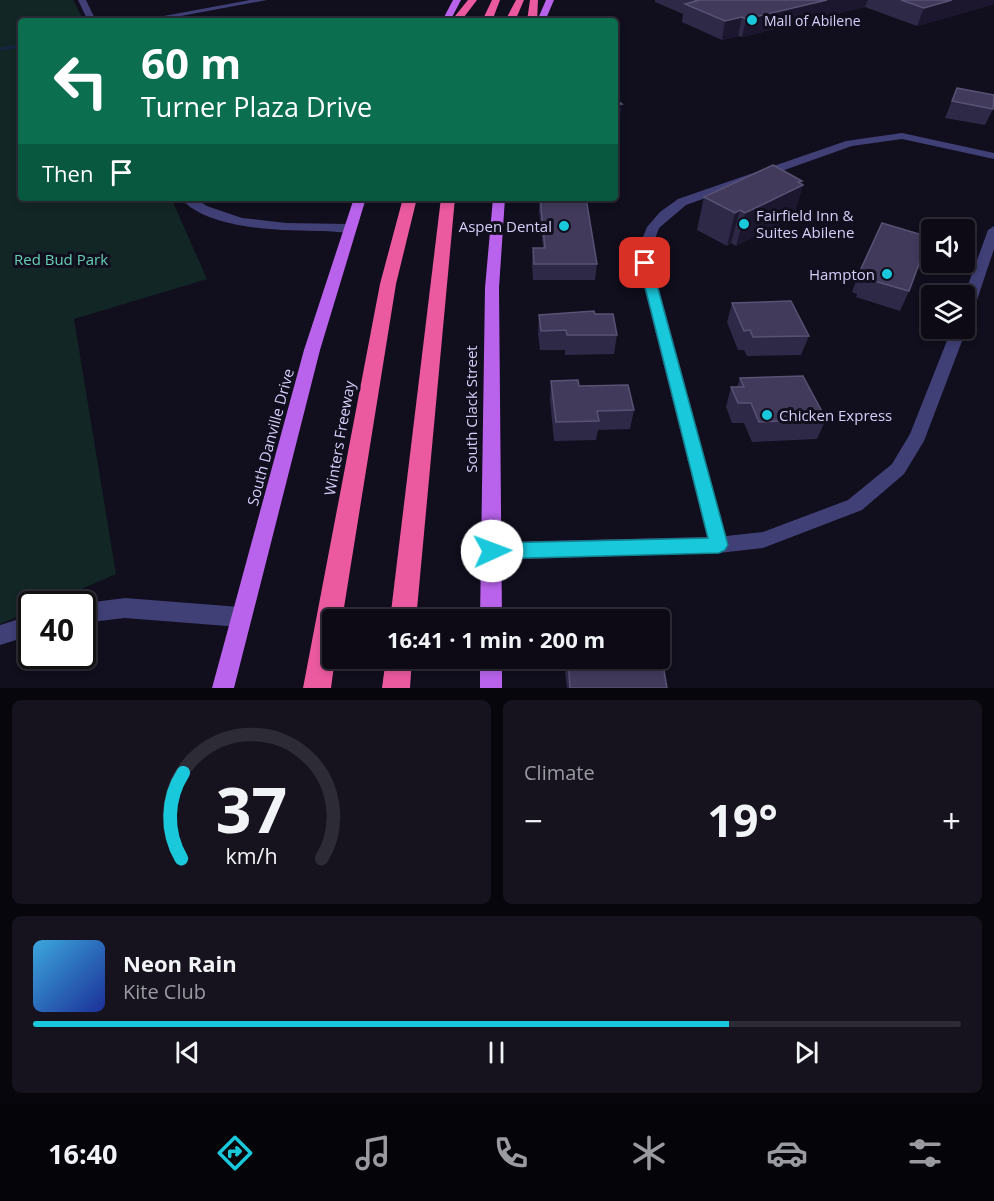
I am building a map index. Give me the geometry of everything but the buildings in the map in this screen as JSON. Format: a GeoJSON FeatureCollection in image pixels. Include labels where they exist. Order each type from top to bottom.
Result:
{"type":"FeatureCollection","features":[{"type":"Feature","properties":{"kind":"highway"},"geometry":{"type":"LineString","coordinates":[[458,18],[473,0]]}},
{"type":"Feature","properties":{"kind":"highway"},"geometry":{"type":"LineString","coordinates":[[488,18],[496,0]]}},
{"type":"Feature","properties":{"kind":"highway"},"geometry":{"type":"LineString","coordinates":[[511,18],[520,0]]}},
{"type":"Feature","properties":{"kind":"highway"},"geometry":{"type":"LineString","coordinates":[[532,18],[534,0]]}},
{"type":"Feature","properties":{"kind":"highway","name":"Winters Freeway"},"geometry":{"type":"LineString","coordinates":[[317,688],[388,284],[409,201]]}},
{"type":"Feature","properties":{"kind":"highway"},"geometry":{"type":"LineString","coordinates":[[404,609],[431,335],[448,201]]}},
{"type":"Feature","properties":{"kind":"highway"},"geometry":{"type":"LineString","coordinates":[[396,688],[398,669]]}},
{"type":"Feature","properties":{"kind":"main road"},"geometry":{"type":"LineString","coordinates":[[448,18],[457,0]]}},
{"type":"Feature","properties":{"kind":"main road"},"geometry":{"type":"LineString","coordinates":[[542,18],[549,0]]}},
{"type":"Feature","properties":{"kind":"main road","name":"South Danville Drive"},"geometry":{"type":"LineString","coordinates":[[223,688],[312,350],[359,201]]}},
{"type":"Feature","properties":{"kind":"main road","name":"South Clack Street"},"geometry":{"type":"LineString","coordinates":[[491,609],[492,288],[499,201]]}},
{"type":"Feature","properties":{"kind":"main road"},"geometry":{"type":"LineString","coordinates":[[491,669],[491,688]]}},
{"type":"Feature","properties":{"kind":"street"},"geometry":{"type":"LineString","coordinates":[[82,0],[91,18]]}},
{"type":"Feature","properties":{"kind":"street"},"geometry":{"type":"LineString","coordinates":[[158,18],[263,0]]}},
{"type":"Feature","properties":{"kind":"street"},"geometry":{"type":"LineString","coordinates":[[719,545],[645,263],[646,241],[653,226],[665,213],[682,202],[850,143],[871,138],[902,136],[994,156]]}},
{"type":"Feature","properties":{"kind":"street"},"geometry":{"type":"LineString","coordinates":[[190,201],[222,217],[248,222],[349,228]]}},
{"type":"Feature","properties":{"kind":"street"},"geometry":{"type":"LineString","coordinates":[[975,286],[994,232]]}},
{"type":"Feature","properties":{"kind":"street"},"geometry":{"type":"LineString","coordinates":[[492,551],[719,545],[763,540],[855,505],[898,469],[918,436],[956,339]]}},
{"type":"Feature","properties":{"kind":"street"},"geometry":{"type":"LineString","coordinates":[[96,611],[125,608],[240,617]]}},
{"type":"Feature","properties":{"kind":"street"},"geometry":{"type":"LineString","coordinates":[[0,635],[18,629]]}},
{"type":"Feature","properties":{"kind":"green space","name":"Red Bud Park"},"geometry":{"type":"Polygon","coordinates":[[[0,0],[73,0],[82,18],[18,18],[18,201],[172,201],[207,279],[74,319],[116,574],[76,591],[18,591],[18,616],[0,624],[0,0]]]}},
{"type":"Feature","properties":{"kind":"waterway"},"geometry":{"type":"LineString","coordinates":[[0,49],[18,46]]}},
{"type":"Feature","properties":{"kind":"place","name":"Mall of Abilene"},"geometry":{"type":"Point","coordinates":[752,20]}},
{"type":"Feature","properties":{"kind":"place","name":"Fairfield Inn & Suites Abilene"},"geometry":{"type":"Point","coordinates":[744,224]}},
{"type":"Feature","properties":{"kind":"place","name":"Aspen Dental"},"geometry":{"type":"Point","coordinates":[564,226]}},
{"type":"Feature","properties":{"kind":"place","name":"Hampton"},"geometry":{"type":"Point","coordinates":[887,274]}},
{"type":"Feature","properties":{"kind":"place","name":"Chicken Express"},"geometry":{"type":"Point","coordinates":[767,415]}},
{"type":"Feature","properties":{"kind":"route"},"geometry":{"type":"LineString","coordinates":[[492,551],[719,545],[645,263]]}}]}
